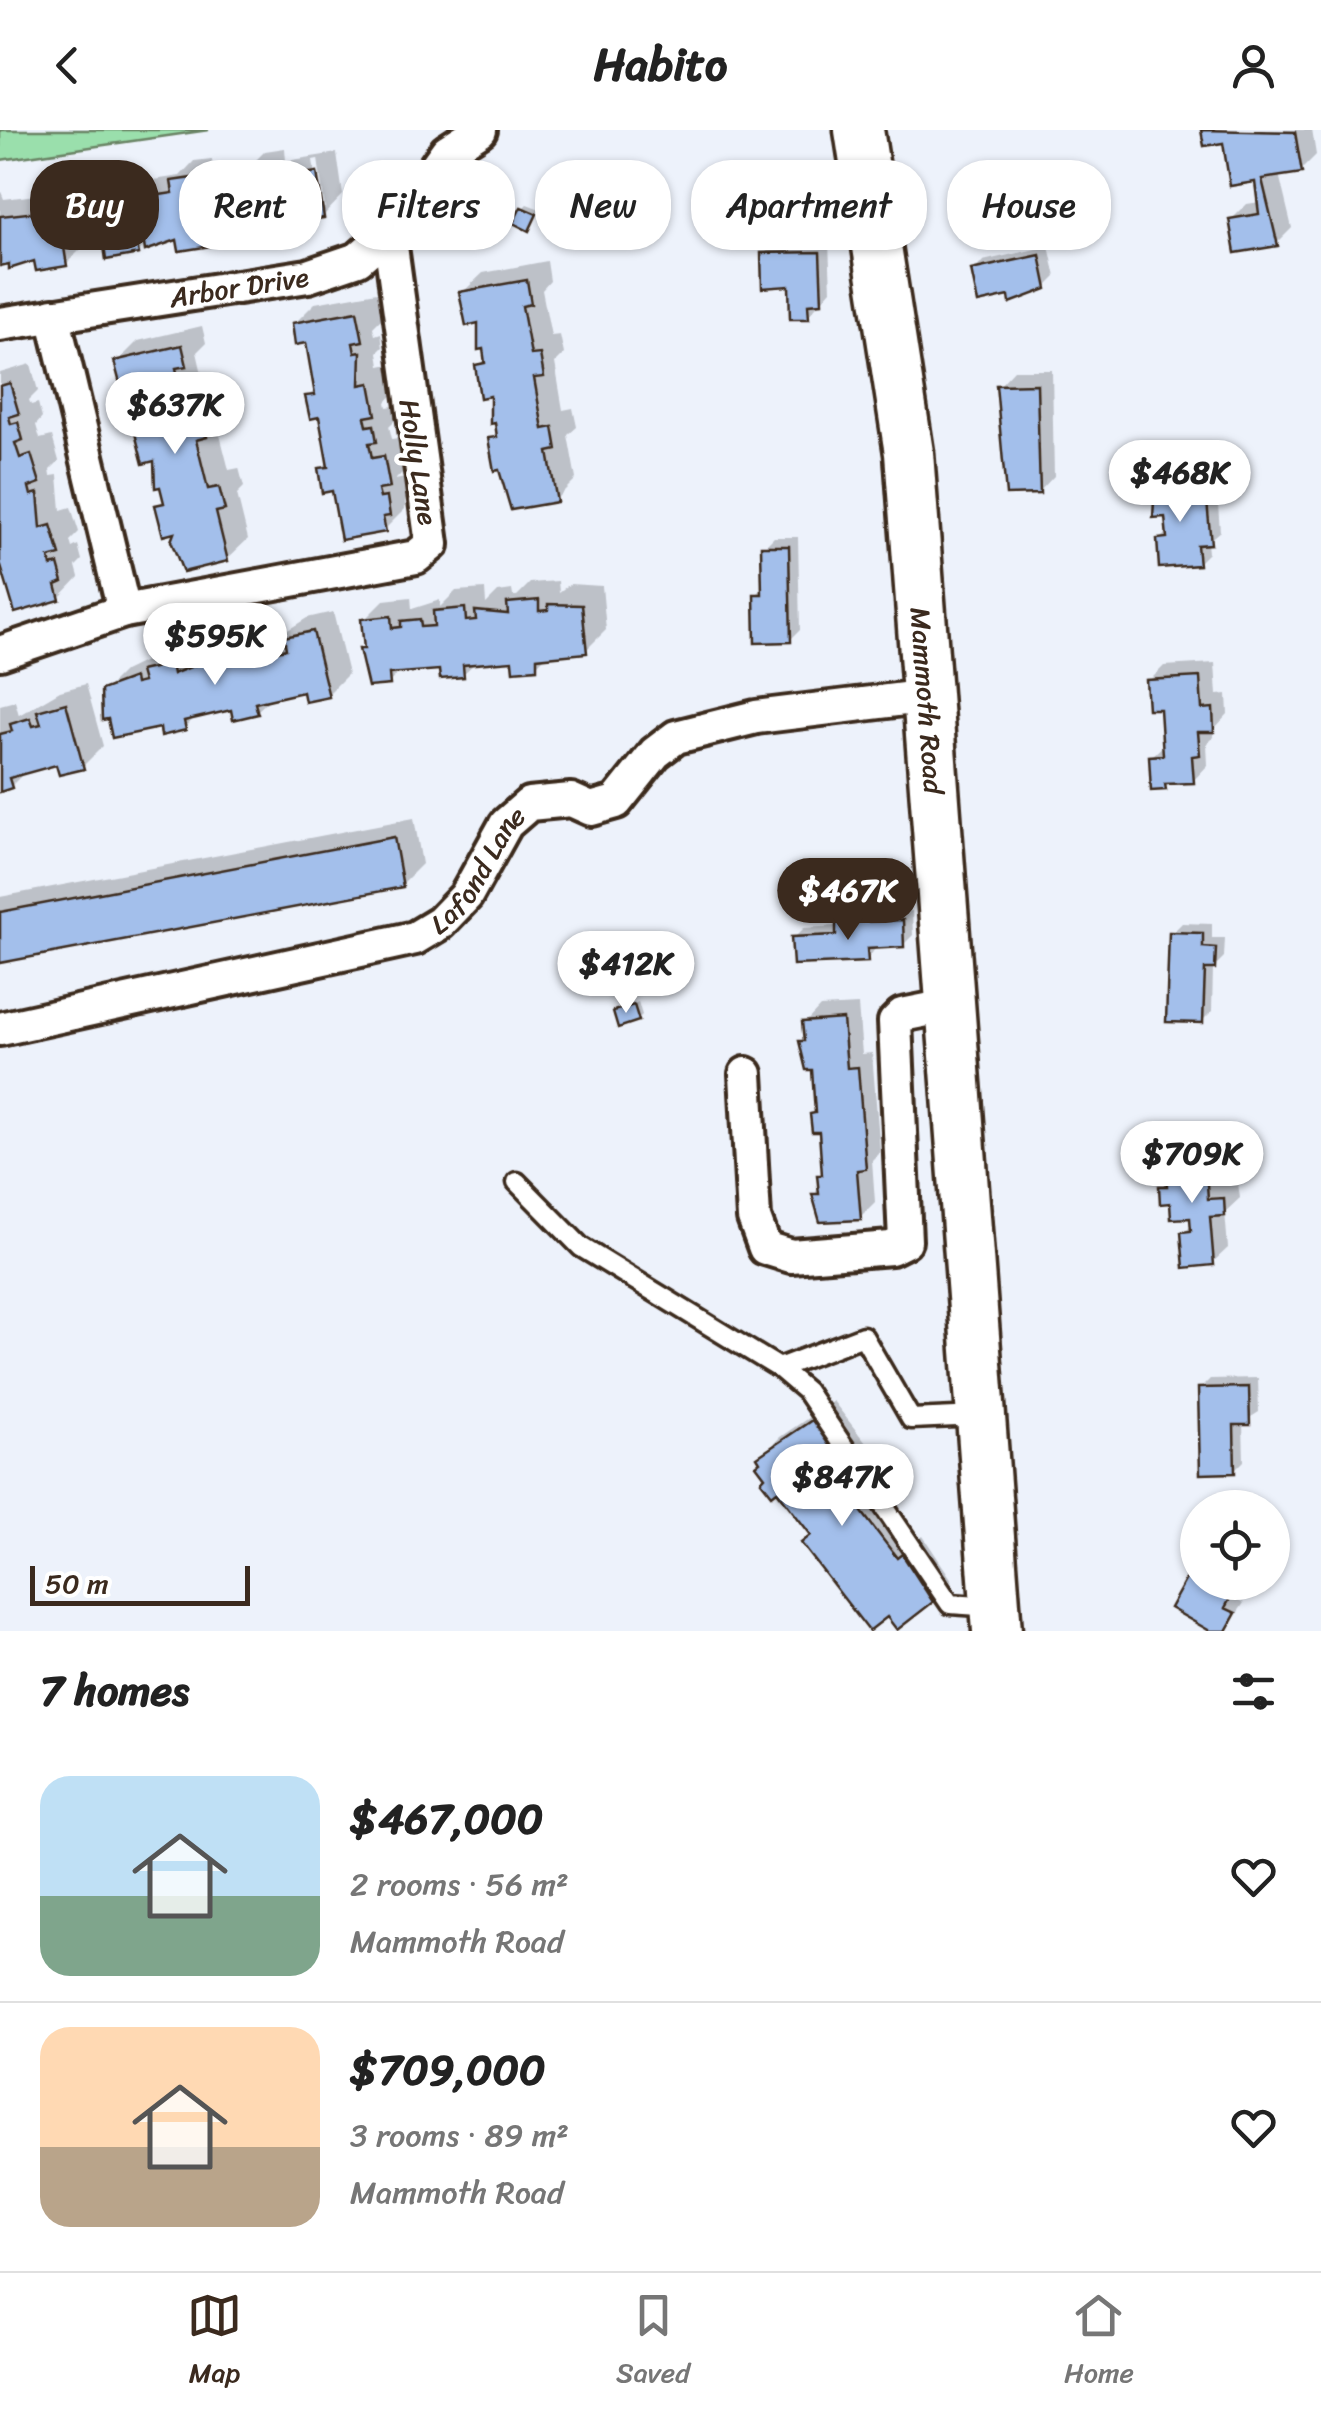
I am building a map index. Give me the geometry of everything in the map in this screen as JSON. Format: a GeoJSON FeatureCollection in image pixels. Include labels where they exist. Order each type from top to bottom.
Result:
{"type":"FeatureCollection","features":[{"type":"Feature","properties":{"kind":"main road","name":"Mammoth Road"},"geometry":{"type":"LineString","coordinates":[[859,130],[909,453],[996,1619]]}},
{"type":"Feature","properties":{"kind":"street","name":"Arbor Drive"},"geometry":{"type":"LineString","coordinates":[[440,160],[447,151],[480,130]]}},
{"type":"Feature","properties":{"kind":"street","name":"Arbor Drive"},"geometry":{"type":"LineString","coordinates":[[0,324],[308,276],[358,259],[368,250]]}},
{"type":"Feature","properties":{"kind":"street","name":"Holly Lane"},"geometry":{"type":"LineString","coordinates":[[0,653],[124,611],[416,557],[432,544],[391,250]]}},
{"type":"Feature","properties":{"kind":"street"},"geometry":{"type":"LineString","coordinates":[[52,315],[124,611]]}},
{"type":"Feature","properties":{"kind":"street","name":"Lafond Lane"},"geometry":{"type":"LineString","coordinates":[[0,1029],[415,938],[440,923],[466,896],[506,824],[529,804],[571,800],[591,808],[616,802],[655,753],[676,737],[756,718],[928,696]]}},
{"type":"Feature","properties":{"kind":"street"},"geometry":{"type":"LineString","coordinates":[[746,1074],[754,1218],[766,1248],[791,1256],[892,1248],[905,1241],[895,1022],[902,1014],[952,1006]]}},
{"type":"Feature","properties":{"kind":"lane"},"geometry":{"type":"LineString","coordinates":[[517,1182],[581,1247],[779,1368],[806,1391],[950,1604],[996,1619]]}},
{"type":"Feature","properties":{"kind":"lane"},"geometry":{"type":"LineString","coordinates":[[779,1368],[864,1336],[911,1419],[980,1416]]}},
{"type":"Feature","properties":{"kind":"green space"},"geometry":{"type":"Polygon","coordinates":[[[0,130],[209,130],[0,160],[0,130]]]}},
{"type":"Feature","properties":{"kind":"building"},"geometry":{"type":"Polygon","coordinates":[[[1201,130],[1295,132],[1302,173],[1262,179],[1278,246],[1235,253],[1229,219],[1259,214],[1255,182],[1230,186],[1223,143],[1204,146],[1201,130]]]}},
{"type":"Feature","properties":{"kind":"building"},"geometry":{"type":"Polygon","coordinates":[[[179,180],[179,250],[185,250],[179,251],[177,240],[159,246],[159,195],[173,193],[171,181],[179,180]]]}},
{"type":"Feature","properties":{"kind":"building"},"geometry":{"type":"Polygon","coordinates":[[[521,207],[535,213],[529,231],[515,224],[521,207]]]}},
{"type":"Feature","properties":{"kind":"building"},"geometry":{"type":"Polygon","coordinates":[[[30,213],[30,250],[64,250],[67,266],[36,271],[34,261],[9,269],[9,264],[0,266],[0,216],[30,213]]]}},
{"type":"Feature","properties":{"kind":"building"},"geometry":{"type":"Polygon","coordinates":[[[105,250],[138,250],[139,254],[106,260],[105,250]]]}},
{"type":"Feature","properties":{"kind":"building"},"geometry":{"type":"Polygon","coordinates":[[[820,252],[822,303],[808,304],[809,319],[790,319],[789,286],[762,288],[761,253],[820,252]]]}},
{"type":"Feature","properties":{"kind":"building"},"geometry":{"type":"Polygon","coordinates":[[[1040,255],[1047,289],[1010,303],[1009,296],[978,303],[971,270],[1040,255]]]}},
{"type":"Feature","properties":{"kind":"building"},"geometry":{"type":"Polygon","coordinates":[[[527,280],[531,304],[522,306],[531,355],[540,354],[544,377],[534,378],[543,429],[553,427],[557,450],[548,452],[557,502],[511,510],[499,470],[494,471],[488,438],[497,437],[495,423],[490,424],[490,396],[480,398],[475,365],[485,363],[483,349],[478,350],[478,323],[466,326],[459,292],[527,280]]]}},
{"type":"Feature","properties":{"kind":"building"},"geometry":{"type":"Polygon","coordinates":[[[357,311],[363,341],[353,343],[355,353],[361,352],[360,385],[370,383],[376,415],[365,417],[367,426],[374,425],[377,442],[369,443],[372,458],[384,456],[390,488],[378,490],[380,498],[387,497],[390,516],[383,517],[386,532],[341,540],[332,491],[322,493],[318,468],[328,467],[319,417],[310,419],[305,396],[315,395],[306,343],[295,345],[292,323],[357,311]]]}},
{"type":"Feature","properties":{"kind":"building"},"geometry":{"type":"Polygon","coordinates":[[[182,345],[187,366],[176,368],[188,419],[202,415],[207,437],[196,440],[208,489],[219,487],[225,510],[216,512],[228,561],[183,572],[171,541],[174,533],[163,536],[155,505],[164,503],[160,487],[155,488],[154,461],[143,464],[135,433],[145,430],[142,416],[136,417],[135,389],[122,391],[114,361],[182,345]]]}},
{"type":"Feature","properties":{"kind":"building"},"geometry":{"type":"Polygon","coordinates":[[[10,383],[19,414],[9,417],[11,424],[18,422],[23,440],[15,443],[20,458],[31,454],[40,483],[29,487],[31,495],[38,493],[41,528],[51,525],[60,555],[49,558],[51,566],[58,564],[63,582],[56,585],[60,600],[15,613],[0,563],[0,386],[10,383]]]}},
{"type":"Feature","properties":{"kind":"building"},"geometry":{"type":"Polygon","coordinates":[[[1037,384],[1040,494],[1006,495],[996,385],[1037,384]]]}},
{"type":"Feature","properties":{"kind":"building"},"geometry":{"type":"Polygon","coordinates":[[[1188,480],[1189,502],[1207,501],[1211,544],[1197,545],[1199,565],[1159,568],[1157,539],[1167,538],[1165,517],[1153,518],[1155,483],[1188,480]]]}},
{"type":"Feature","properties":{"kind":"building"},"geometry":{"type":"Polygon","coordinates":[[[761,546],[789,546],[791,642],[755,643],[754,594],[762,594],[761,546]]]}},
{"type":"Feature","properties":{"kind":"building"},"geometry":{"type":"Polygon","coordinates":[[[539,600],[539,611],[548,610],[548,604],[582,605],[587,653],[537,658],[537,669],[513,671],[512,661],[463,665],[464,677],[440,679],[439,670],[389,674],[390,685],[368,687],[359,649],[364,649],[361,619],[391,616],[392,628],[401,627],[401,621],[420,619],[421,627],[434,626],[433,611],[465,608],[466,621],[476,620],[475,611],[508,614],[507,603],[539,600]]]}},
{"type":"Feature","properties":{"kind":"building"},"geometry":{"type":"Polygon","coordinates":[[[313,631],[329,697],[305,702],[303,692],[255,703],[258,714],[233,720],[231,710],[184,721],[186,730],[161,736],[160,728],[112,738],[108,719],[102,720],[101,690],[134,678],[135,684],[143,682],[140,671],[171,664],[173,674],[205,661],[207,669],[214,667],[211,653],[243,646],[246,659],[262,655],[261,648],[276,645],[277,651],[286,649],[284,637],[313,631]]]}},
{"type":"Feature","properties":{"kind":"building"},"geometry":{"type":"Polygon","coordinates":[[[1200,677],[1202,709],[1213,708],[1214,732],[1198,732],[1200,755],[1192,756],[1194,783],[1165,784],[1166,790],[1151,791],[1149,756],[1163,755],[1160,709],[1148,709],[1146,680],[1200,677]]]}},
{"type":"Feature","properties":{"kind":"building"},"geometry":{"type":"Polygon","coordinates":[[[66,703],[84,769],[59,775],[56,765],[9,778],[12,788],[0,792],[0,734],[12,731],[10,724],[30,718],[33,726],[41,724],[37,711],[66,703]]]}},
{"type":"Feature","properties":{"kind":"building"},"geometry":{"type":"Polygon","coordinates":[[[394,837],[403,887],[0,963],[0,912],[394,837]]]}},
{"type":"Feature","properties":{"kind":"building"},"geometry":{"type":"Polygon","coordinates":[[[903,920],[904,947],[867,949],[868,962],[793,965],[791,937],[836,935],[836,923],[903,920]]]}},
{"type":"Feature","properties":{"kind":"building"},"geometry":{"type":"Polygon","coordinates":[[[1169,932],[1203,933],[1203,947],[1216,948],[1215,969],[1205,969],[1203,1023],[1166,1022],[1169,932]]]}},
{"type":"Feature","properties":{"kind":"building"},"geometry":{"type":"Polygon","coordinates":[[[634,1005],[639,1021],[618,1028],[613,1011],[634,1005]]]}},
{"type":"Feature","properties":{"kind":"building"},"geometry":{"type":"Polygon","coordinates":[[[843,1019],[847,1068],[858,1067],[866,1169],[857,1170],[861,1220],[820,1222],[812,1194],[819,1194],[817,1175],[822,1175],[819,1132],[812,1132],[810,1114],[815,1113],[812,1070],[806,1070],[799,1041],[804,1041],[802,1022],[843,1019]]]}},
{"type":"Feature","properties":{"kind":"building"},"geometry":{"type":"Polygon","coordinates":[[[1205,1154],[1208,1199],[1224,1198],[1225,1216],[1210,1217],[1214,1265],[1184,1268],[1181,1232],[1191,1231],[1190,1218],[1171,1219],[1170,1203],[1160,1204],[1159,1186],[1167,1186],[1165,1157],[1205,1154]]]}},
{"type":"Feature","properties":{"kind":"building"},"geometry":{"type":"Polygon","coordinates":[[[1249,1387],[1250,1425],[1234,1425],[1235,1473],[1200,1474],[1198,1388],[1249,1387]]]}},
{"type":"Feature","properties":{"kind":"building"},"geometry":{"type":"Polygon","coordinates":[[[812,1420],[865,1488],[852,1499],[897,1558],[902,1554],[933,1602],[897,1630],[887,1617],[869,1631],[801,1543],[811,1535],[777,1491],[772,1495],[761,1481],[765,1477],[756,1465],[760,1462],[757,1457],[812,1420]]]}},
{"type":"Feature","properties":{"kind":"building"},"geometry":{"type":"Polygon","coordinates":[[[1180,1590],[1180,1600],[1229,1600],[1225,1608],[1236,1613],[1226,1631],[1210,1631],[1170,1608],[1180,1590]]]}}]}
